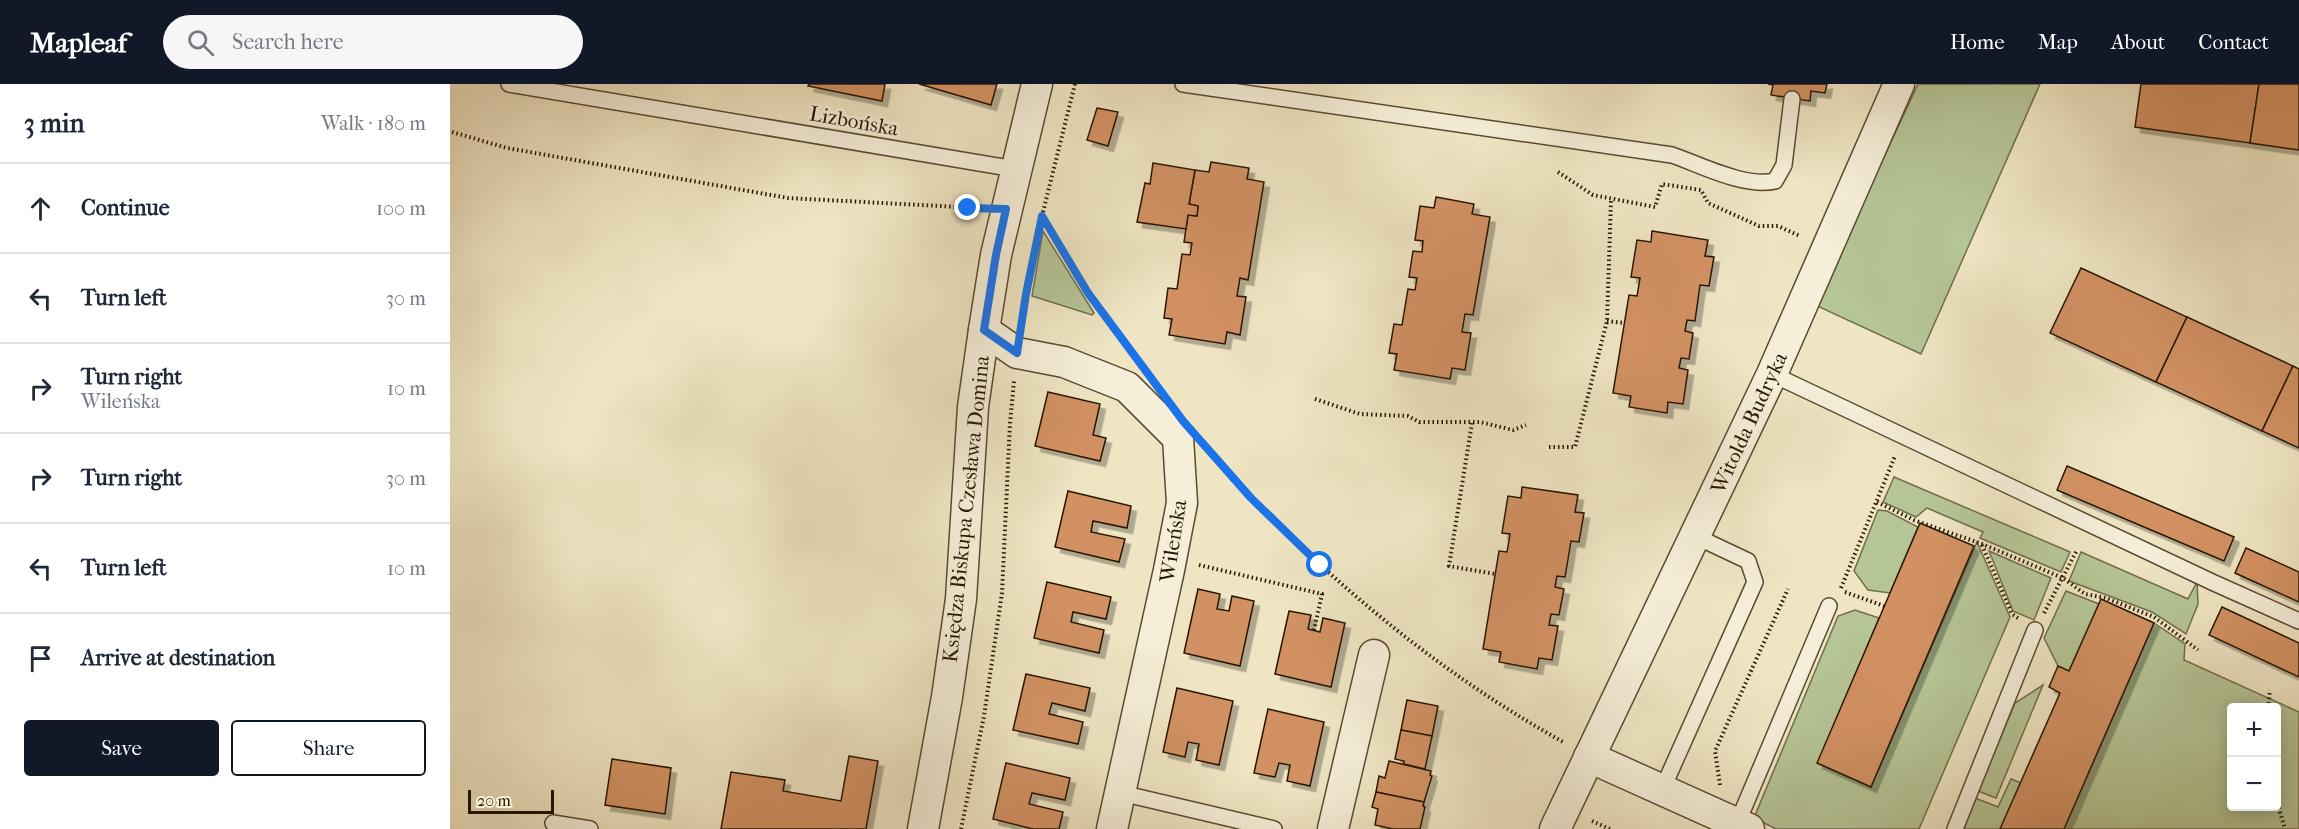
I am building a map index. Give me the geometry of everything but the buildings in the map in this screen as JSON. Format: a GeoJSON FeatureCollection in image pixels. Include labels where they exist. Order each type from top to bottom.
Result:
{"type":"FeatureCollection","features":[{"type":"Feature","properties":{"kind":"street","name":"Księdza Biskupa Czesława Domina"},"geometry":{"type":"LineString","coordinates":[[923,829],[945,707],[961,599],[972,418],[984,330],[996,255],[1037,84]]}},
{"type":"Feature","properties":{"kind":"street","name":"Witolda Budryka"},"geometry":{"type":"LineString","coordinates":[[1556,829],[1582,752],[1695,536],[1772,375],[1899,84]]}},
{"type":"Feature","properties":{"kind":"street","name":"Wileńska"},"geometry":{"type":"LineString","coordinates":[[984,330],[1017,353],[1064,362],[1127,387],[1178,438],[1182,503],[1172,559],[1112,829]]}},
{"type":"Feature","properties":{"kind":"street"},"geometry":{"type":"LineString","coordinates":[[1333,829],[1374,655]]}},
{"type":"Feature","properties":{"kind":"street"},"geometry":{"type":"LineString","coordinates":[[1582,752],[1743,826]]}},
{"type":"Feature","properties":{"kind":"lane","name":"Lizbońska"},"geometry":{"type":"LineString","coordinates":[[509,84],[1015,169]]}},
{"type":"Feature","properties":{"kind":"lane"},"geometry":{"type":"LineString","coordinates":[[1183,84],[1672,155],[1741,179],[1763,183],[1775,181],[1784,165],[1792,99]]}},
{"type":"Feature","properties":{"kind":"lane"},"geometry":{"type":"LineString","coordinates":[[1772,375],[2299,621]]}},
{"type":"Feature","properties":{"kind":"lane"},"geometry":{"type":"LineString","coordinates":[[1662,790],[1755,582],[1748,561],[1695,536]]}},
{"type":"Feature","properties":{"kind":"lane"},"geometry":{"type":"LineString","coordinates":[[1743,826],[1829,606]]}},
{"type":"Feature","properties":{"kind":"lane"},"geometry":{"type":"LineString","coordinates":[[1955,829],[2035,630]]}},
{"type":"Feature","properties":{"kind":"lane"},"geometry":{"type":"LineString","coordinates":[[1121,793],[1275,829]]}},
{"type":"Feature","properties":{"kind":"lane"},"geometry":{"type":"LineString","coordinates":[[553,823],[590,829]]}},
{"type":"Feature","properties":{"kind":"path"},"geometry":{"type":"LineString","coordinates":[[961,829],[984,716],[1002,592],[1010,423],[1026,294],[1042,216],[1075,84]]}},
{"type":"Feature","properties":{"kind":"path"},"geometry":{"type":"LineString","coordinates":[[452,132],[507,148],[788,198],[1006,209]]}},
{"type":"Feature","properties":{"kind":"path"},"geometry":{"type":"LineString","coordinates":[[1558,172],[1593,195],[1655,207],[1662,184],[1701,190],[1708,204],[1759,226],[1778,226],[1801,237]]}},
{"type":"Feature","properties":{"kind":"path"},"geometry":{"type":"LineString","coordinates":[[1549,447],[1575,447],[1607,321],[1611,200]]}},
{"type":"Feature","properties":{"kind":"path"},"geometry":{"type":"LineString","coordinates":[[1042,216],[1088,293],[1137,360]]}},
{"type":"Feature","properties":{"kind":"path"},"geometry":{"type":"LineString","coordinates":[[1607,321],[1624,323]]}},
{"type":"Feature","properties":{"kind":"path"},"geometry":{"type":"LineString","coordinates":[[1315,399],[1360,414],[1408,416],[1419,422],[1480,422],[1513,430],[1526,425]]}},
{"type":"Feature","properties":{"kind":"path"},"geometry":{"type":"LineString","coordinates":[[1472,423],[1449,566],[1495,574]]}},
{"type":"Feature","properties":{"kind":"path"},"geometry":{"type":"LineString","coordinates":[[1884,606],[1840,590],[1903,436]]}},
{"type":"Feature","properties":{"kind":"path"},"geometry":{"type":"LineString","coordinates":[[1205,447],[1251,498],[1320,565],[1391,624],[1460,677],[1526,722],[1582,752]]}},
{"type":"Feature","properties":{"kind":"path"},"geometry":{"type":"LineString","coordinates":[[1877,502],[1914,520],[1982,544],[2062,578],[2085,594],[2106,598],[2154,618],[2198,650]]}},
{"type":"Feature","properties":{"kind":"path"},"geometry":{"type":"LineString","coordinates":[[1982,544],[2012,614],[2031,624],[2035,630],[2077,550]]}},
{"type":"Feature","properties":{"kind":"path"},"geometry":{"type":"LineString","coordinates":[[1172,559],[1322,594],[1314,630]]}},
{"type":"Feature","properties":{"kind":"path"},"geometry":{"type":"LineString","coordinates":[[1721,795],[1715,752],[1788,589]]}},
{"type":"Feature","properties":{"kind":"path"},"geometry":{"type":"LineString","coordinates":[[2269,703],[2270,690]]}},
{"type":"Feature","properties":{"kind":"path"},"geometry":{"type":"LineString","coordinates":[[2280,811],[2285,829]]}},
{"type":"Feature","properties":{"kind":"path"},"geometry":{"type":"LineString","coordinates":[[1590,820],[1610,829]]}},
{"type":"Feature","properties":{"kind":"green space"},"geometry":{"type":"Polygon","coordinates":[[[1918,84],[2040,84],[1921,354],[1815,305],[1918,84]]]}},
{"type":"Feature","properties":{"kind":"green space"},"geometry":{"type":"Polygon","coordinates":[[[1043,231],[1094,313],[1092,315],[1032,296],[1043,231]]]}},
{"type":"Feature","properties":{"kind":"green space"},"geometry":{"type":"Polygon","coordinates":[[[1894,477],[2070,552],[2061,572],[1980,538],[1983,532],[1927,508],[1916,517],[1883,502],[1894,477]]]}},
{"type":"Feature","properties":{"kind":"green space"},"geometry":{"type":"Polygon","coordinates":[[[1878,510],[1887,511],[1918,527],[1890,593],[1868,590],[1854,571],[1878,510]]]}},
{"type":"Feature","properties":{"kind":"green space"},"geometry":{"type":"Polygon","coordinates":[[[1977,542],[2010,617],[1919,829],[1776,829],[1754,818],[1838,616],[1855,610],[1879,618],[1818,763],[1871,787],[1977,542]]]}},
{"type":"Feature","properties":{"kind":"green space"},"geometry":{"type":"Polygon","coordinates":[[[1989,551],[2051,578],[2034,620],[2013,611],[1989,551]]]}},
{"type":"Feature","properties":{"kind":"green space"},"geometry":{"type":"Polygon","coordinates":[[[2081,552],[2188,599],[2197,582],[2198,604],[2186,634],[2152,612],[2069,581],[2081,552]]]}},
{"type":"Feature","properties":{"kind":"green space"},"geometry":{"type":"Polygon","coordinates":[[[2066,591],[2099,604],[2069,671],[2058,666],[2044,638],[2066,591]]]}},
{"type":"Feature","properties":{"kind":"green space"},"geometry":{"type":"Polygon","coordinates":[[[2154,623],[2185,644],[2184,660],[2279,703],[2227,703],[2227,811],[2281,811],[2281,704],[2299,712],[2299,829],[2064,829],[2154,623]]]}},
{"type":"Feature","properties":{"kind":"green space"},"geometry":{"type":"Polygon","coordinates":[[[2043,685],[1996,798],[1978,791],[2015,703],[2043,685]]]}},
{"type":"Feature","properties":{"kind":"green space"},"geometry":{"type":"Polygon","coordinates":[[[2011,779],[2021,783],[2000,829],[1964,829],[1975,798],[1998,807],[2011,779]]]}},
{"type":"Feature","properties":{"kind":"route"},"geometry":{"type":"LineString","coordinates":[[968,208],[1006,209],[984,330],[1017,353],[1042,216],[1088,293],[1183,421],[1251,498],[1320,565]]}}]}
